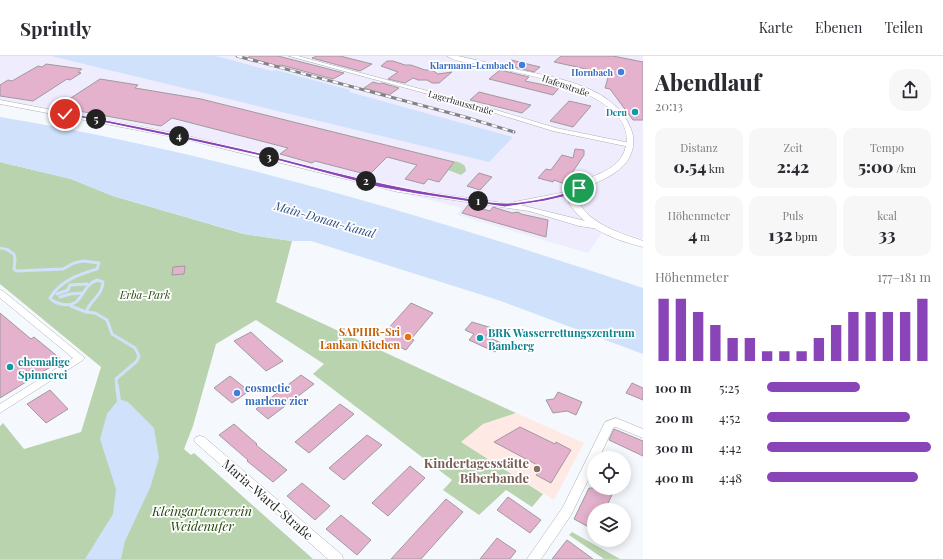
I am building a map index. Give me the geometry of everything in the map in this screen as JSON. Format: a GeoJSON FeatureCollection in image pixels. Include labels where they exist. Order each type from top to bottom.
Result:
{"type":"FeatureCollection","features":[{"type":"Feature","properties":{"kind":"street","name":"Lagerhausstraße"},"geometry":{"type":"LineString","coordinates":[[292,56],[474,105],[555,130],[630,145]]}},
{"type":"Feature","properties":{"kind":"street","name":"Hafenstraße"},"geometry":{"type":"LineString","coordinates":[[450,56],[552,79],[592,94],[611,105],[623,117],[629,133],[630,145]]}},
{"type":"Feature","properties":{"kind":"street"},"geometry":{"type":"LineString","coordinates":[[0,102],[184,137],[398,190],[530,209],[582,224],[599,227],[643,244]]}},
{"type":"Feature","properties":{"kind":"street"},"geometry":{"type":"LineString","coordinates":[[505,205],[545,199],[576,192],[584,185],[603,176],[621,162],[630,145]]}},
{"type":"Feature","properties":{"kind":"street"},"geometry":{"type":"LineString","coordinates":[[576,192],[574,203],[576,207],[583,215],[599,227]]}},
{"type":"Feature","properties":{"kind":"street"},"geometry":{"type":"LineString","coordinates":[[0,293],[80,358],[0,408]]}},
{"type":"Feature","properties":{"kind":"street"},"geometry":{"type":"LineString","coordinates":[[533,559],[567,511],[609,425],[616,422],[643,434]]}},
{"type":"Feature","properties":{"kind":"street","name":"Maria-Ward-Straße"},"geometry":{"type":"LineString","coordinates":[[200,440],[336,559]]}},
{"type":"Feature","properties":{"kind":"shaded area"},"geometry":{"type":"Polygon","coordinates":[[[0,56],[643,56],[643,239],[606,227],[588,253],[457,215],[462,208],[282,162],[170,136],[50,112],[0,104],[0,56]]]}},
{"type":"Feature","properties":{"kind":"shaded area","name":"Kindertagesstätte Biberbande"},"geometry":{"type":"Polygon","coordinates":[[[516,413],[584,443],[554,500],[461,442],[483,424],[516,413]]]}},
{"type":"Feature","properties":{"kind":"green space"},"geometry":{"type":"Polygon","coordinates":[[[455,161],[463,164],[465,167],[466,171],[461,175],[448,170],[455,161]]]}},
{"type":"Feature","properties":{"kind":"green space","name":"Erba-Park"},"geometry":{"type":"Polygon","coordinates":[[[0,162],[71,179],[113,196],[244,234],[292,241],[276,302],[516,413],[483,424],[461,442],[543,494],[532,507],[506,490],[479,515],[443,490],[452,480],[313,374],[324,364],[256,320],[216,344],[193,426],[184,449],[191,455],[194,453],[313,559],[0,559],[0,426],[3,423],[24,449],[81,432],[101,367],[0,284],[0,162]]]}},
{"type":"Feature","properties":{"kind":"green space"},"geometry":{"type":"Polygon","coordinates":[[[572,532],[587,540],[587,547],[599,547],[620,559],[604,559],[569,535],[572,532]]]}},
{"type":"Feature","properties":{"kind":"water"},"geometry":{"type":"Polygon","coordinates":[[[51,56],[216,56],[350,90],[349,92],[513,137],[489,162],[51,56]]]}},
{"type":"Feature","properties":{"kind":"water","name":"Main-Donau-Kanal"},"geometry":{"type":"Polygon","coordinates":[[[0,117],[82,132],[244,168],[485,237],[643,288],[643,354],[498,300],[311,241],[292,241],[245,234],[113,196],[71,179],[0,162],[0,117]]]}},
{"type":"Feature","properties":{"kind":"water"},"geometry":{"type":"Polygon","coordinates":[[[119,399],[128,402],[154,428],[159,458],[150,488],[125,541],[121,559],[85,559],[113,514],[116,489],[100,439],[107,414],[119,399]]]}},
{"type":"Feature","properties":{"kind":"building"},"geometry":{"type":"Polygon","coordinates":[[[249,56],[278,56],[344,73],[333,79],[281,65],[278,66],[249,58],[249,56]]]}},
{"type":"Feature","properties":{"kind":"building"},"geometry":{"type":"Polygon","coordinates":[[[317,56],[340,56],[372,64],[360,71],[312,58],[317,56]]]}},
{"type":"Feature","properties":{"kind":"building"},"geometry":{"type":"Polygon","coordinates":[[[561,56],[613,56],[643,62],[643,120],[633,120],[610,89],[605,88],[609,74],[554,62],[561,56]]]}},
{"type":"Feature","properties":{"kind":"building"},"geometry":{"type":"Polygon","coordinates":[[[511,60],[540,67],[534,72],[505,65],[511,60]]]}},
{"type":"Feature","properties":{"kind":"building"},"geometry":{"type":"Polygon","coordinates":[[[387,61],[411,65],[425,70],[432,70],[438,74],[452,72],[439,83],[432,83],[427,80],[418,80],[413,78],[405,83],[388,79],[398,72],[381,66],[387,61]]]}},
{"type":"Feature","properties":{"kind":"building"},"geometry":{"type":"Polygon","coordinates":[[[46,64],[82,69],[78,72],[81,73],[70,80],[67,79],[33,101],[0,96],[0,85],[8,80],[12,81],[38,66],[42,67],[46,64]]]}},
{"type":"Feature","properties":{"kind":"building"},"geometry":{"type":"Polygon","coordinates":[[[500,70],[529,77],[525,81],[559,88],[553,95],[489,79],[500,70]]]}},
{"type":"Feature","properties":{"kind":"building"},"geometry":{"type":"Polygon","coordinates":[[[100,79],[138,85],[135,88],[201,99],[454,162],[439,182],[428,179],[424,184],[405,179],[417,165],[387,157],[369,175],[315,161],[312,163],[280,154],[288,148],[172,118],[161,126],[57,107],[100,79]]]}},
{"type":"Feature","properties":{"kind":"building"},"geometry":{"type":"Polygon","coordinates":[[[373,82],[399,88],[389,95],[364,88],[373,82]]]}},
{"type":"Feature","properties":{"kind":"building"},"geometry":{"type":"Polygon","coordinates":[[[479,92],[531,105],[522,113],[470,100],[479,92]]]}},
{"type":"Feature","properties":{"kind":"building"},"geometry":{"type":"Polygon","coordinates":[[[569,101],[591,106],[573,127],[550,121],[569,101]]]}},
{"type":"Feature","properties":{"kind":"building"},"geometry":{"type":"Polygon","coordinates":[[[575,149],[584,150],[584,155],[572,173],[584,179],[570,186],[554,180],[553,182],[538,178],[546,169],[551,170],[562,155],[573,158],[575,149]]]}},
{"type":"Feature","properties":{"kind":"building"},"geometry":{"type":"Polygon","coordinates":[[[479,173],[492,177],[480,190],[467,186],[479,173]]]}},
{"type":"Feature","properties":{"kind":"building"},"geometry":{"type":"Polygon","coordinates":[[[468,205],[490,211],[493,207],[512,213],[518,212],[548,220],[546,237],[462,213],[468,205]]]}},
{"type":"Feature","properties":{"kind":"building"},"geometry":{"type":"Polygon","coordinates":[[[185,266],[184,274],[172,275],[173,267],[185,266]]]}},
{"type":"Feature","properties":{"kind":"building"},"geometry":{"type":"Polygon","coordinates":[[[411,303],[433,313],[411,339],[414,340],[406,350],[383,340],[390,333],[386,331],[411,303]]]}},
{"type":"Feature","properties":{"kind":"building"},"geometry":{"type":"Polygon","coordinates":[[[0,313],[31,339],[34,337],[62,360],[0,398],[0,313]]]}},
{"type":"Feature","properties":{"kind":"building","name":"BRK Wasserrettungszentrum Bamberg"},"geometry":{"type":"Polygon","coordinates":[[[472,322],[492,328],[486,336],[501,343],[495,352],[469,340],[474,334],[465,330],[472,322]]]}},
{"type":"Feature","properties":{"kind":"building"},"geometry":{"type":"Polygon","coordinates":[[[251,332],[283,361],[266,371],[234,341],[251,332]]]}},
{"type":"Feature","properties":{"kind":"building"},"geometry":{"type":"Polygon","coordinates":[[[301,375],[314,384],[268,419],[256,409],[301,375]]]}},
{"type":"Feature","properties":{"kind":"building"},"geometry":{"type":"Polygon","coordinates":[[[230,376],[249,391],[232,403],[214,388],[230,376]]]}},
{"type":"Feature","properties":{"kind":"building"},"geometry":{"type":"Polygon","coordinates":[[[632,383],[643,388],[643,400],[626,393],[632,383]]]}},
{"type":"Feature","properties":{"kind":"building"},"geometry":{"type":"Polygon","coordinates":[[[50,390],[68,409],[46,423],[27,404],[50,390]]]}},
{"type":"Feature","properties":{"kind":"building"},"geometry":{"type":"Polygon","coordinates":[[[558,392],[582,402],[576,415],[567,411],[553,413],[546,400],[554,399],[558,392]]]}},
{"type":"Feature","properties":{"kind":"building"},"geometry":{"type":"Polygon","coordinates":[[[340,404],[354,414],[309,453],[295,442],[340,404]]]}},
{"type":"Feature","properties":{"kind":"building"},"geometry":{"type":"Polygon","coordinates":[[[234,424],[257,444],[256,445],[287,470],[273,482],[247,461],[248,460],[219,435],[234,424]]]}},
{"type":"Feature","properties":{"kind":"building"},"geometry":{"type":"Polygon","coordinates":[[[520,427],[571,450],[551,483],[536,475],[541,467],[494,442],[520,427]]]}},
{"type":"Feature","properties":{"kind":"building"},"geometry":{"type":"Polygon","coordinates":[[[614,429],[643,441],[643,456],[609,440],[614,429]]]}},
{"type":"Feature","properties":{"kind":"building"},"geometry":{"type":"Polygon","coordinates":[[[367,435],[382,445],[344,480],[329,468],[367,435]]]}},
{"type":"Feature","properties":{"kind":"building"},"geometry":{"type":"Polygon","coordinates":[[[410,466],[425,478],[388,516],[372,503],[410,466]]]}},
{"type":"Feature","properties":{"kind":"building"},"geometry":{"type":"Polygon","coordinates":[[[302,483],[330,506],[315,520],[287,496],[302,483]]]}},
{"type":"Feature","properties":{"kind":"building"},"geometry":{"type":"Polygon","coordinates":[[[587,492],[587,495],[612,495],[608,503],[587,503],[587,526],[574,519],[587,492]]]}},
{"type":"Feature","properties":{"kind":"building"},"geometry":{"type":"Polygon","coordinates":[[[508,497],[541,520],[530,533],[497,510],[508,497]]]}},
{"type":"Feature","properties":{"kind":"building"},"geometry":{"type":"Polygon","coordinates":[[[446,499],[463,512],[421,559],[391,559],[446,499]]]}},
{"type":"Feature","properties":{"kind":"building"},"geometry":{"type":"Polygon","coordinates":[[[341,515],[371,540],[357,555],[326,529],[341,515]]]}},
{"type":"Feature","properties":{"kind":"building"},"geometry":{"type":"Polygon","coordinates":[[[497,538],[516,551],[510,559],[480,559],[497,538]]]}},
{"type":"Feature","properties":{"kind":"building"},"geometry":{"type":"Polygon","coordinates":[[[567,540],[593,559],[552,559],[567,540]]]}},
{"type":"Feature","properties":{"kind":"waterway"},"geometry":{"type":"LineString","coordinates":[[0,248],[7,250]]}},
{"type":"Feature","properties":{"kind":"waterway"},"geometry":{"type":"LineString","coordinates":[[7,250],[14,254],[14,269],[16,271],[63,269],[74,263],[83,261],[99,263],[97,269],[65,282],[50,298],[59,304],[68,305],[78,300],[83,293]]}},
{"type":"Feature","properties":{"kind":"waterway"},"geometry":{"type":"LineString","coordinates":[[83,293],[91,283],[97,280],[103,282],[99,294],[90,304],[86,312]]}},
{"type":"Feature","properties":{"kind":"waterway"},"geometry":{"type":"LineString","coordinates":[[57,294],[68,290],[70,285],[87,284]]}},
{"type":"Feature","properties":{"kind":"waterway"},"geometry":{"type":"LineString","coordinates":[[60,297],[70,294],[83,293]]}},
{"type":"Feature","properties":{"kind":"waterway"},"geometry":{"type":"LineString","coordinates":[[71,306],[86,312]]}},
{"type":"Feature","properties":{"kind":"waterway"},"geometry":{"type":"LineString","coordinates":[[86,312],[95,313],[107,320],[112,334],[135,348],[139,356],[137,361],[116,379],[117,387]]}},
{"type":"Feature","properties":{"kind":"waterway"},"geometry":{"type":"LineString","coordinates":[[117,386],[119,401]]}},
{"type":"Feature","properties":{"kind":"railway"},"geometry":{"type":"LineString","coordinates":[[237,56],[465,117],[514,132]]}},
{"type":"Feature","properties":{"kind":"place","name":"Klarmann-Lembach"},"geometry":{"type":"Point","coordinates":[522,65]}},
{"type":"Feature","properties":{"kind":"place","name":"Hornbach"},"geometry":{"type":"Point","coordinates":[621,72]}},
{"type":"Feature","properties":{"kind":"place","name":"Deru"},"geometry":{"type":"Point","coordinates":[635,112]}},
{"type":"Feature","properties":{"kind":"place","name":"SAPHIR-Sri Lankan Kitchen"},"geometry":{"type":"Point","coordinates":[408,337]}},
{"type":"Feature","properties":{"kind":"place","name":"BRK Wasserrettungszentrum Bamberg"},"geometry":{"type":"Point","coordinates":[480,338]}},
{"type":"Feature","properties":{"kind":"place","name":"ehemalige Spinnerei"},"geometry":{"type":"Point","coordinates":[10,367]}},
{"type":"Feature","properties":{"kind":"place","name":"cosmetic marlene zier"},"geometry":{"type":"Point","coordinates":[237,393]}},
{"type":"Feature","properties":{"kind":"place","name":"Kindertagesstätte Biberbande"},"geometry":{"type":"Point","coordinates":[537,469]}},
{"type":"Feature","properties":{"kind":"route"},"geometry":{"type":"LineString","coordinates":[[65,114],[184,137],[262,155],[398,190],[417,193],[505,205],[545,199],[576,192],[579,188]]}},
{"type":"Feature","properties":{"kind":"park label","name":"Kleingartenverein Weidenufer"},"geometry":{"type":"Point","coordinates":[202,518]}}]}
